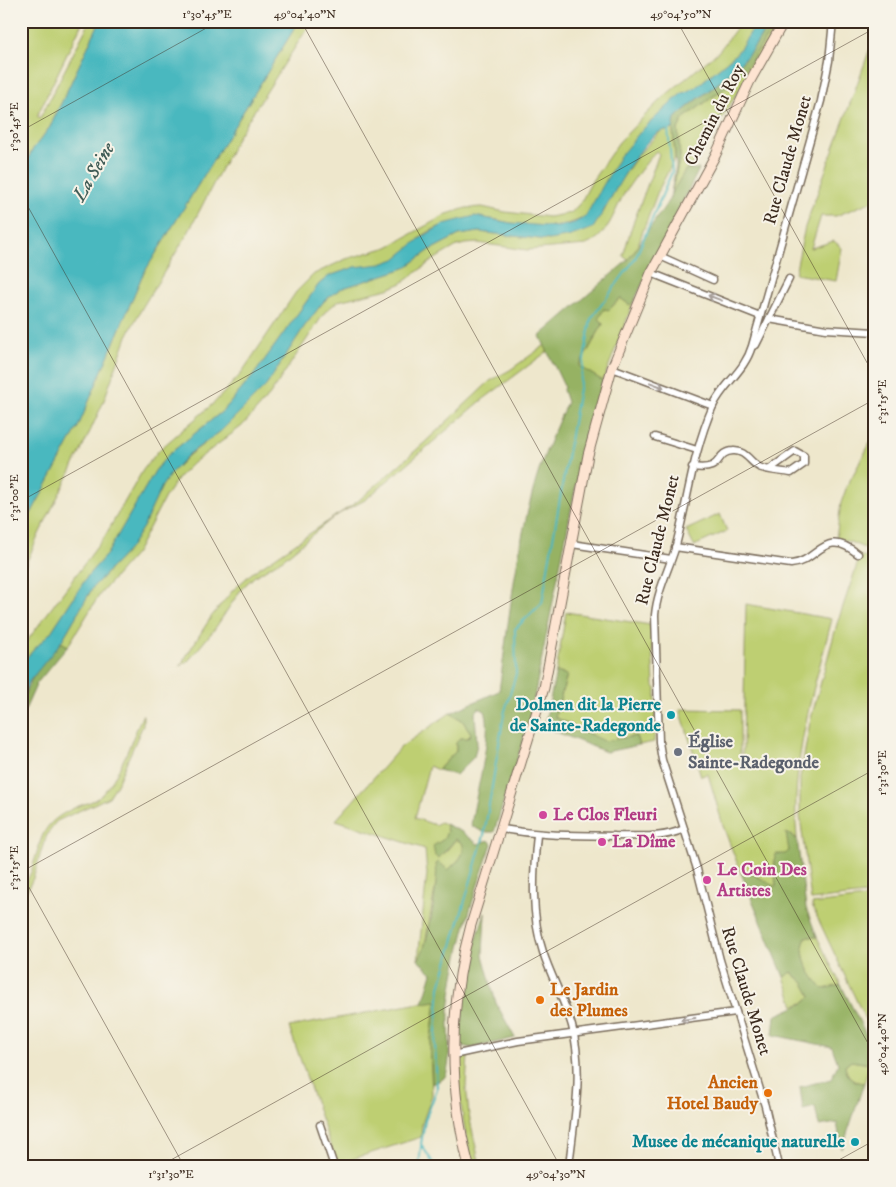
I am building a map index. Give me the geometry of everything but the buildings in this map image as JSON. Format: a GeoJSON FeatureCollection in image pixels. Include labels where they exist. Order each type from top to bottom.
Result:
{"type":"FeatureCollection","features":[{"type":"Feature","properties":{"kind":"main road","name":"Chemin du Roy"},"geometry":{"type":"LineString","coordinates":[[469,1166],[458,1116],[454,1055],[456,999],[462,962],[471,925],[544,688],[588,455],[612,368],[650,273],[716,154],[750,81],[784,21]]}},
{"type":"Feature","properties":{"kind":"street","name":"Rue Claude Monet"},"geometry":{"type":"LineString","coordinates":[[779,1166],[765,1106],[684,829],[668,783],[659,742],[655,615],[659,594],[672,559],[697,450],[713,406],[742,368],[752,346],[821,101],[834,21]]}},
{"type":"Feature","properties":{"kind":"street"},"geometry":{"type":"LineString","coordinates":[[660,256],[713,280]]}},
{"type":"Feature","properties":{"kind":"street"},"geometry":{"type":"LineString","coordinates":[[650,273],[760,316]]}},
{"type":"Feature","properties":{"kind":"street"},"geometry":{"type":"LineString","coordinates":[[752,346],[756,345],[789,279]]}},
{"type":"Feature","properties":{"kind":"street"},"geometry":{"type":"LineString","coordinates":[[769,319],[826,329],[875,332]]}},
{"type":"Feature","properties":{"kind":"street"},"geometry":{"type":"LineString","coordinates":[[612,368],[713,406]]}},
{"type":"Feature","properties":{"kind":"street"},"geometry":{"type":"LineString","coordinates":[[656,437],[697,450]]}},
{"type":"Feature","properties":{"kind":"street"},"geometry":{"type":"LineString","coordinates":[[692,466],[707,469],[714,466],[725,453],[732,451],[740,452],[760,467],[770,469],[791,473],[804,464],[804,456],[795,451],[770,469]]}},
{"type":"Feature","properties":{"kind":"street"},"geometry":{"type":"LineString","coordinates":[[675,547],[790,564],[797,564],[819,548],[832,543],[848,546],[858,554]]}},
{"type":"Feature","properties":{"kind":"street"},"geometry":{"type":"LineString","coordinates":[[572,544],[672,559]]}},
{"type":"Feature","properties":{"kind":"street"},"geometry":{"type":"LineString","coordinates":[[502,829],[537,835],[657,837],[684,829]]}},
{"type":"Feature","properties":{"kind":"street"},"geometry":{"type":"LineString","coordinates":[[537,835],[534,866],[537,929],[543,953],[574,1034],[577,1082],[569,1166]]}},
{"type":"Feature","properties":{"kind":"street"},"geometry":{"type":"LineString","coordinates":[[454,1055],[518,1041],[736,1012]]}},
{"type":"Feature","properties":{"kind":"street"},"geometry":{"type":"LineString","coordinates":[[320,1125],[334,1166]]}},
{"type":"Feature","properties":{"kind":"green space"},"geometry":{"type":"Polygon","coordinates":[[[21,21],[83,21],[37,116],[40,118],[90,21],[100,21],[50,127],[33,149],[21,172],[21,21]]]}},
{"type":"Feature","properties":{"kind":"green space"},"geometry":{"type":"Polygon","coordinates":[[[299,21],[312,21],[238,136],[188,233],[127,336],[103,403],[21,575],[21,532],[78,427],[142,276],[299,21]]]}},
{"type":"Feature","properties":{"kind":"green space"},"geometry":{"type":"Polygon","coordinates":[[[742,21],[758,21],[737,53],[696,87],[681,94],[641,131],[585,217],[567,224],[549,226],[508,223],[494,219],[471,219],[444,225],[427,233],[405,253],[394,260],[375,266],[347,270],[328,277],[319,284],[253,376],[224,410],[168,455],[155,471],[107,554],[89,574],[51,632],[21,663],[21,649],[105,536],[143,470],[159,450],[215,402],[240,375],[296,292],[314,274],[346,259],[388,247],[447,214],[466,208],[482,207],[505,212],[549,217],[571,213],[581,202],[592,181],[619,142],[661,99],[719,51],[742,21]]]}},
{"type":"Feature","properties":{"kind":"green space"},"geometry":{"type":"Polygon","coordinates":[[[768,21],[777,21],[750,63],[729,85],[684,118],[678,129],[680,157],[671,194],[686,169],[699,169],[634,301],[630,305],[620,298],[609,310],[604,309],[599,318],[603,324],[579,366],[603,381],[585,439],[530,718],[494,832],[484,832],[471,826],[487,734],[485,711],[479,708],[475,713],[477,744],[474,757],[456,775],[438,770],[456,751],[456,743],[460,738],[468,738],[471,733],[462,720],[450,713],[499,691],[514,583],[530,503],[537,477],[567,402],[563,390],[564,386],[540,336],[628,260],[670,198],[676,166],[673,129],[675,118],[740,64],[761,37],[768,21]]]}},
{"type":"Feature","properties":{"kind":"green space"},"geometry":{"type":"Polygon","coordinates":[[[777,21],[780,21],[712,135],[704,142],[690,169],[686,169],[670,198],[680,157],[678,129],[684,118],[729,85],[750,63],[777,21]]]}},
{"type":"Feature","properties":{"kind":"green space"},"geometry":{"type":"Polygon","coordinates":[[[875,35],[875,200],[836,216],[821,216],[811,248],[834,241],[842,248],[836,281],[795,274],[805,227],[875,35]]]}},
{"type":"Feature","properties":{"kind":"green space"},"geometry":{"type":"Polygon","coordinates":[[[673,129],[675,158],[658,191],[637,247],[628,260],[623,256],[659,154],[656,151],[629,186],[602,234],[586,245],[527,250],[478,243],[465,244],[457,246],[433,260],[402,283],[388,289],[338,301],[325,312],[269,396],[242,426],[193,463],[178,478],[165,497],[136,553],[100,594],[68,646],[61,642],[93,587],[129,549],[143,527],[162,486],[171,473],[189,455],[221,431],[266,386],[304,327],[324,301],[340,289],[405,268],[430,250],[459,235],[479,232],[549,240],[603,213],[618,184],[638,155],[662,130],[673,129]]]}},
{"type":"Feature","properties":{"kind":"green space"},"geometry":{"type":"Polygon","coordinates":[[[620,298],[630,305],[634,301],[603,381],[579,367],[603,324],[598,318],[604,309],[609,310],[620,298]]]}},
{"type":"Feature","properties":{"kind":"green space"},"geometry":{"type":"Polygon","coordinates":[[[545,345],[548,351],[481,401],[365,500],[339,514],[358,501],[424,443],[490,381],[510,370],[545,345]]]}},
{"type":"Feature","properties":{"kind":"green space"},"geometry":{"type":"Polygon","coordinates":[[[875,434],[875,552],[836,539],[841,503],[847,486],[875,434]]]}},
{"type":"Feature","properties":{"kind":"green space"},"geometry":{"type":"Polygon","coordinates":[[[720,514],[727,531],[694,546],[686,530],[720,514]]]}},
{"type":"Feature","properties":{"kind":"green space"},"geometry":{"type":"Polygon","coordinates":[[[331,519],[283,559],[255,576],[242,588],[214,630],[189,660],[180,666],[211,617],[233,590],[253,572],[331,519]]]}},
{"type":"Feature","properties":{"kind":"green space"},"geometry":{"type":"Polygon","coordinates":[[[860,556],[875,558],[875,893],[811,900],[800,816],[800,778],[810,722],[837,624],[860,556]]]}},
{"type":"Feature","properties":{"kind":"green space"},"geometry":{"type":"Polygon","coordinates":[[[746,604],[832,619],[811,701],[800,755],[796,811],[797,839],[791,834],[789,851],[776,877],[776,888],[753,874],[741,873],[723,826],[708,774],[701,776],[680,709],[740,710],[740,766],[743,749],[746,604]]]}},
{"type":"Feature","properties":{"kind":"green space"},"geometry":{"type":"Polygon","coordinates":[[[566,612],[651,625],[654,686],[656,689],[654,742],[639,745],[636,736],[604,741],[555,717],[567,675],[556,672],[566,612]]]}},
{"type":"Feature","properties":{"kind":"green space"},"geometry":{"type":"Polygon","coordinates":[[[61,642],[68,646],[37,683],[21,719],[24,696],[28,686],[39,668],[61,642]]]}},
{"type":"Feature","properties":{"kind":"green space"},"geometry":{"type":"Polygon","coordinates":[[[556,672],[567,675],[555,717],[604,741],[636,736],[639,745],[606,752],[544,727],[556,672]]]}},
{"type":"Feature","properties":{"kind":"green space"},"geometry":{"type":"Polygon","coordinates":[[[450,713],[462,720],[471,733],[468,738],[456,743],[456,751],[438,770],[429,766],[415,818],[435,825],[440,822],[445,824],[447,831],[444,854],[456,839],[463,844],[463,852],[460,858],[448,870],[444,868],[438,872],[424,950],[418,960],[427,874],[425,849],[336,820],[401,747],[450,713]]]}},
{"type":"Feature","properties":{"kind":"green space"},"geometry":{"type":"Polygon","coordinates":[[[143,714],[143,725],[117,784],[109,797],[57,821],[45,839],[33,879],[21,897],[22,890],[31,873],[41,839],[49,825],[64,813],[95,800],[107,789],[119,769],[143,714]]]}},
{"type":"Feature","properties":{"kind":"green space"},"geometry":{"type":"Polygon","coordinates":[[[445,824],[462,832],[478,844],[489,840],[492,844],[471,906],[455,969],[449,1011],[448,1067],[443,1079],[432,1084],[430,1046],[436,1001],[423,1003],[432,973],[418,960],[422,953],[432,914],[436,884],[436,864],[439,862],[448,870],[463,852],[463,844],[456,839],[439,858],[435,856],[433,846],[444,839],[447,831],[445,824]]]}},
{"type":"Feature","properties":{"kind":"green space"},"geometry":{"type":"Polygon","coordinates":[[[786,833],[797,839],[806,908],[817,937],[806,937],[803,951],[804,958],[810,972],[823,989],[841,985],[872,1046],[870,1064],[851,1061],[845,1066],[851,1078],[864,1083],[842,1149],[837,1123],[819,1126],[815,1107],[803,1110],[800,1087],[831,1079],[838,1064],[832,1047],[773,1035],[775,1016],[806,1002],[811,996],[804,983],[792,972],[784,977],[741,873],[753,874],[776,887],[774,860],[776,854],[785,854],[789,851],[786,833]]]}},
{"type":"Feature","properties":{"kind":"green space"},"geometry":{"type":"Polygon","coordinates":[[[875,897],[875,1040],[812,904],[875,897]]]}},
{"type":"Feature","properties":{"kind":"green space"},"geometry":{"type":"Polygon","coordinates":[[[485,913],[483,955],[496,1003],[515,1038],[472,1048],[462,1046],[460,1014],[470,961],[485,913]]]}},
{"type":"Feature","properties":{"kind":"green space"},"geometry":{"type":"Polygon","coordinates":[[[806,937],[817,937],[841,985],[823,990],[818,984],[804,958],[803,951],[806,937]]]}},
{"type":"Feature","properties":{"kind":"green space"},"geometry":{"type":"Polygon","coordinates":[[[791,972],[804,983],[811,996],[806,1002],[794,1006],[784,977],[791,972]]]}},
{"type":"Feature","properties":{"kind":"green space"},"geometry":{"type":"Polygon","coordinates":[[[436,1000],[430,1046],[432,1095],[422,1124],[421,1137],[337,1164],[289,1027],[436,1000]]]}},
{"type":"Feature","properties":{"kind":"green space"},"geometry":{"type":"Polygon","coordinates":[[[468,1056],[466,1085],[469,1115],[480,1166],[473,1166],[460,1095],[460,1067],[462,1058],[468,1056]]]}},
{"type":"Feature","properties":{"kind":"green space"},"geometry":{"type":"Polygon","coordinates":[[[851,1061],[870,1064],[864,1083],[854,1080],[847,1073],[845,1066],[851,1061]]]}},
{"type":"Feature","properties":{"kind":"water","name":"La Seine"},"geometry":{"type":"Polygon","coordinates":[[[100,21],[299,21],[142,276],[78,427],[21,532],[21,172],[33,149],[50,127],[100,21]]]}},
{"type":"Feature","properties":{"kind":"water"},"geometry":{"type":"Polygon","coordinates":[[[758,21],[768,21],[761,37],[751,51],[728,75],[675,118],[673,129],[661,131],[642,148],[593,228],[571,236],[549,240],[479,232],[459,235],[430,250],[405,268],[340,289],[324,301],[304,327],[266,386],[221,431],[189,454],[171,473],[162,486],[143,527],[129,549],[93,587],[61,642],[28,683],[21,702],[21,663],[51,632],[89,574],[107,554],[155,471],[168,455],[224,410],[253,376],[319,284],[329,276],[355,267],[381,264],[395,259],[422,237],[444,224],[463,219],[475,216],[511,223],[557,227],[574,223],[585,217],[620,156],[641,131],[681,94],[696,87],[737,53],[758,21]]]}},
{"type":"Feature","properties":{"kind":"waterway"},"geometry":{"type":"LineString","coordinates":[[435,1166],[421,1144],[425,1120],[437,1089],[435,1044],[440,987],[484,835],[504,714],[516,674],[515,629],[542,603],[591,319],[635,259],[672,172],[668,128]]}},
{"type":"Feature","properties":{"kind":"waterway"},"geometry":{"type":"LineString","coordinates":[[419,1166],[421,1146]]}},
{"type":"Feature","properties":{"kind":"place","name":"Dolmen dit la Pierre de Sainte-Radegonde"},"geometry":{"type":"Point","coordinates":[671,715]}},
{"type":"Feature","properties":{"kind":"place","name":"Église Sainte-Radegonde"},"geometry":{"type":"Point","coordinates":[678,752]}},
{"type":"Feature","properties":{"kind":"place","name":"Le Clos Fleuri"},"geometry":{"type":"Point","coordinates":[543,815]}},
{"type":"Feature","properties":{"kind":"place","name":"La Dîme"},"geometry":{"type":"Point","coordinates":[602,842]}},
{"type":"Feature","properties":{"kind":"place","name":"Le Coin Des Artistes"},"geometry":{"type":"Point","coordinates":[707,880]}},
{"type":"Feature","properties":{"kind":"place","name":"Le Jardin des Plumes"},"geometry":{"type":"Point","coordinates":[540,1000]}},
{"type":"Feature","properties":{"kind":"place","name":"Ancien Hotel Baudy"},"geometry":{"type":"Point","coordinates":[768,1093]}},
{"type":"Feature","properties":{"kind":"place","name":"Musee de mécanique naturelle"},"geometry":{"type":"Point","coordinates":[855,1142]}}]}
